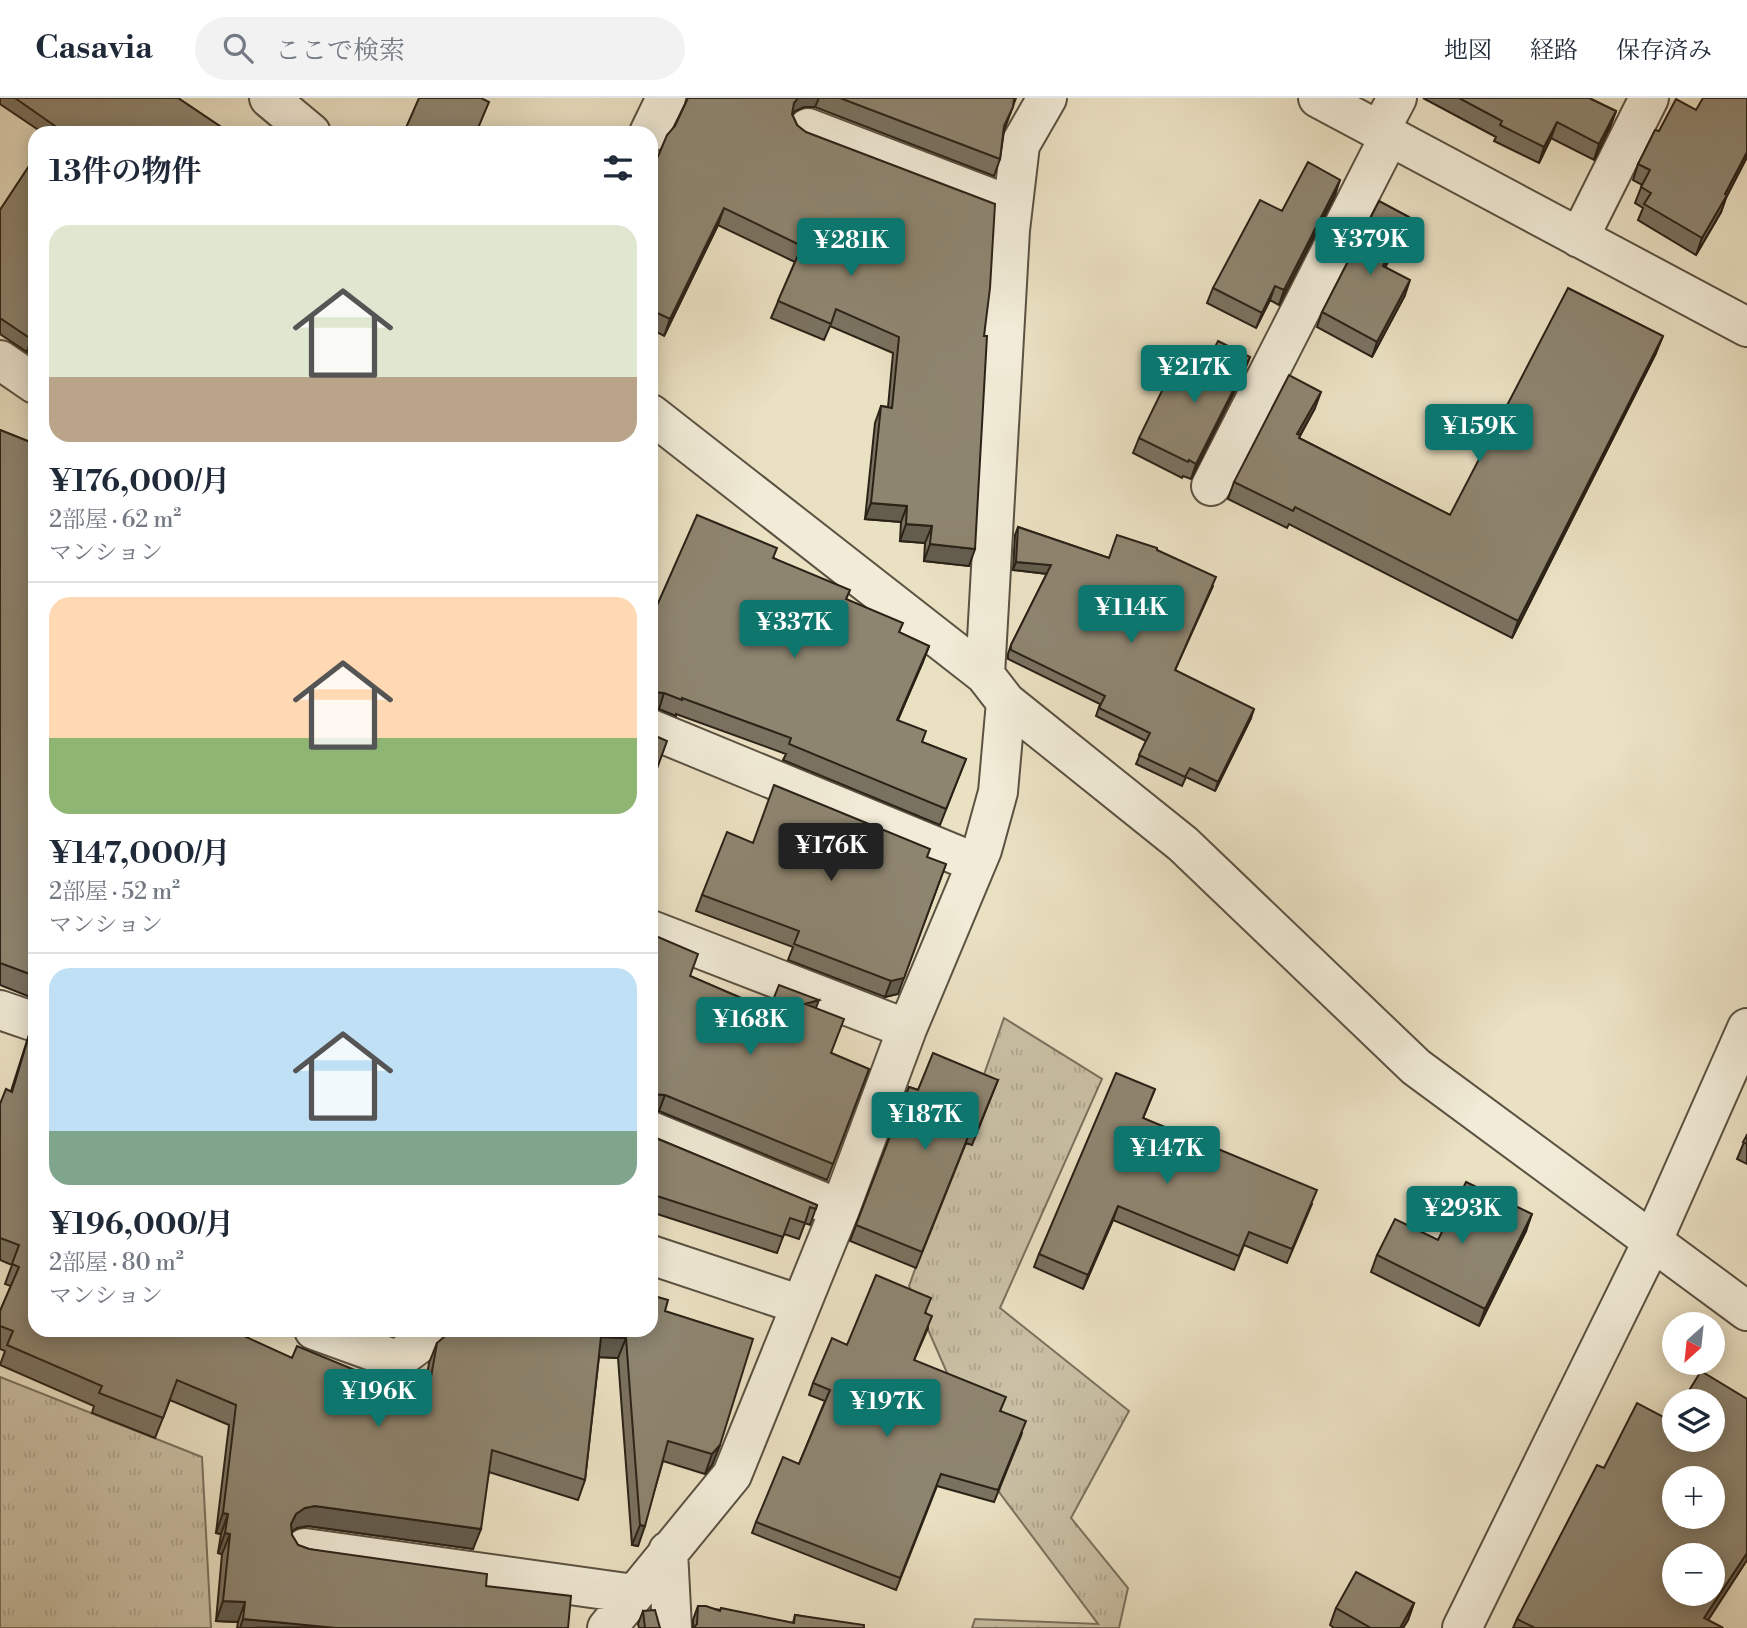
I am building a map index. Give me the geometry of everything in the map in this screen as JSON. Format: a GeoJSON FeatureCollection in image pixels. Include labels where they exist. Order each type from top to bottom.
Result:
{"type":"FeatureCollection","features":[{"type":"Feature","properties":{"kind":"street"},"geometry":{"type":"LineString","coordinates":[[269,98],[303,126]]}},
{"type":"Feature","properties":{"kind":"street"},"geometry":{"type":"LineString","coordinates":[[652,126],[666,98]]}},
{"type":"Feature","properties":{"kind":"street"},"geometry":{"type":"LineString","coordinates":[[607,1628],[732,1475],[840,1209],[907,1029],[982,849],[998,792],[995,688],[1012,206],[1020,145],[1047,98]]}},
{"type":"Feature","properties":{"kind":"street"},"geometry":{"type":"LineString","coordinates":[[1318,98],[1747,327]]}},
{"type":"Feature","properties":{"kind":"street"},"geometry":{"type":"LineString","coordinates":[[1211,486],[1384,135],[1396,98]]}},
{"type":"Feature","properties":{"kind":"street"},"geometry":{"type":"LineString","coordinates":[[1579,238],[1649,98]]}},
{"type":"Feature","properties":{"kind":"street"},"geometry":{"type":"LineString","coordinates":[[808,128],[1012,206]]}},
{"type":"Feature","properties":{"kind":"street"},"geometry":{"type":"LineString","coordinates":[[0,360],[28,379]]}},
{"type":"Feature","properties":{"kind":"street"},"geometry":{"type":"LineString","coordinates":[[658,420],[995,688],[1183,844],[1416,1067],[1747,1311]]}},
{"type":"Feature","properties":{"kind":"street"},"geometry":{"type":"LineString","coordinates":[[658,732],[976,863]]}},
{"type":"Feature","properties":{"kind":"street"},"geometry":{"type":"LineString","coordinates":[[658,933],[907,1029]]}},
{"type":"Feature","properties":{"kind":"street"},"geometry":{"type":"LineString","coordinates":[[0,1010],[28,1020]]}},
{"type":"Feature","properties":{"kind":"street"},"geometry":{"type":"LineString","coordinates":[[1462,1628],[1653,1240],[1747,1028]]}},
{"type":"Feature","properties":{"kind":"street"},"geometry":{"type":"LineString","coordinates":[[658,1134],[840,1209]]}},
{"type":"Feature","properties":{"kind":"street"},"geometry":{"type":"LineString","coordinates":[[658,1257],[802,1305]]}},
{"type":"Feature","properties":{"kind":"street"},"geometry":{"type":"LineString","coordinates":[[333,1337],[397,1360],[428,1337]]}},
{"type":"Feature","properties":{"kind":"street"},"geometry":{"type":"LineString","coordinates":[[306,1548],[634,1594]]}},
{"type":"Feature","properties":{"kind":"street"},"geometry":{"type":"LineString","coordinates":[[668,1551],[672,1628]]}},
{"type":"Feature","properties":{"kind":"green space"},"geometry":{"type":"Polygon","coordinates":[[[1004,1018],[1102,1079],[1000,1308],[1129,1411],[1071,1518],[1128,1588],[1119,1628],[972,1628],[975,1619],[1098,1624],[999,1492],[909,1286],[1004,1018]]]}},
{"type":"Feature","properties":{"kind":"green space"},"geometry":{"type":"Polygon","coordinates":[[[0,1377],[202,1457],[211,1628],[0,1628],[0,1377]]]}},
{"type":"Feature","properties":{"kind":"building"},"geometry":{"type":"Polygon","coordinates":[[[15,98],[178,98],[220,126],[55,126],[15,98]]]}},
{"type":"Feature","properties":{"kind":"building"},"geometry":{"type":"Polygon","coordinates":[[[419,98],[481,98],[489,102],[479,126],[407,126],[419,98]]]}},
{"type":"Feature","properties":{"kind":"building"},"geometry":{"type":"Polygon","coordinates":[[[688,98],[798,98],[792,114],[797,125],[806,132],[995,204],[984,336],[987,336],[975,549],[930,544],[932,526],[906,524],[907,506],[871,503],[881,406],[892,408],[899,337],[836,309],[831,324],[778,301],[802,246],[724,208],[670,319],[658,313],[658,156],[667,135],[675,126],[688,98]]]}},
{"type":"Feature","properties":{"kind":"building"},"geometry":{"type":"Polygon","coordinates":[[[840,98],[1014,98],[1004,126],[1000,159],[840,98]]]}},
{"type":"Feature","properties":{"kind":"building"},"geometry":{"type":"Polygon","coordinates":[[[1459,98],[1589,98],[1616,111],[1599,144],[1557,122],[1544,147],[1500,125],[1502,121],[1459,98]]]}},
{"type":"Feature","properties":{"kind":"building"},"geometry":{"type":"Polygon","coordinates":[[[1703,98],[1747,98],[1747,152],[1725,194],[1727,195],[1702,238],[1644,204],[1651,193],[1641,187],[1650,170],[1638,164],[1655,130],[1659,131],[1676,99],[1696,110],[1703,98]]]}},
{"type":"Feature","properties":{"kind":"building"},"geometry":{"type":"Polygon","coordinates":[[[1308,162],[1340,180],[1284,290],[1275,286],[1262,313],[1213,288],[1260,200],[1282,211],[1308,162]]]}},
{"type":"Feature","properties":{"kind":"building"},"geometry":{"type":"Polygon","coordinates":[[[28,168],[28,337],[0,318],[0,210],[28,168]]]}},
{"type":"Feature","properties":{"kind":"building"},"geometry":{"type":"Polygon","coordinates":[[[1379,201],[1409,217],[1383,266],[1410,280],[1377,342],[1322,312],[1379,201]]]}},
{"type":"Feature","properties":{"kind":"building"},"geometry":{"type":"Polygon","coordinates":[[[1568,288],[1663,336],[1518,621],[1295,507],[1293,511],[1234,482],[1289,375],[1321,392],[1297,434],[1300,435],[1299,438],[1450,515],[1568,288]]]}},
{"type":"Feature","properties":{"kind":"building"},"geometry":{"type":"Polygon","coordinates":[[[1218,341],[1250,357],[1196,464],[1139,438],[1172,370],[1197,383],[1218,341]]]}},
{"type":"Feature","properties":{"kind":"building"},"geometry":{"type":"Polygon","coordinates":[[[0,430],[28,441],[28,973],[0,963],[0,430]]]}},
{"type":"Feature","properties":{"kind":"building"},"geometry":{"type":"Polygon","coordinates":[[[697,515],[777,548],[773,558],[850,590],[846,599],[903,623],[899,632],[929,646],[897,720],[926,731],[922,742],[966,759],[946,809],[789,744],[791,738],[682,698],[658,692],[658,603],[697,515]]]}},
{"type":"Feature","properties":{"kind":"building"},"geometry":{"type":"Polygon","coordinates":[[[1018,527],[1109,558],[1117,535],[1157,548],[1216,577],[1175,670],[1254,709],[1218,782],[1190,768],[1185,777],[1139,755],[1150,733],[1099,708],[1105,696],[1011,650],[1011,645],[1051,565],[1016,562],[1018,527]]]}},
{"type":"Feature","properties":{"kind":"building"},"geometry":{"type":"Polygon","coordinates":[[[658,737],[667,741],[658,766],[658,737]]]}},
{"type":"Feature","properties":{"kind":"building"},"geometry":{"type":"Polygon","coordinates":[[[774,785],[930,849],[927,857],[946,864],[904,978],[891,981],[794,944],[799,931],[702,895],[727,832],[753,843],[774,785]]]}},
{"type":"Feature","properties":{"kind":"building"},"geometry":{"type":"Polygon","coordinates":[[[658,937],[698,954],[690,976],[769,1010],[779,985],[819,1000],[805,1004],[844,1019],[831,1053],[869,1069],[833,1164],[658,1094],[658,937]]]}},
{"type":"Feature","properties":{"kind":"building"},"geometry":{"type":"Polygon","coordinates":[[[28,1039],[28,1337],[246,1337],[292,1358],[297,1346],[427,1400],[437,1343],[444,1337],[601,1337],[585,1480],[492,1450],[481,1529],[315,1506],[296,1514],[291,1524],[292,1535],[298,1545],[309,1549],[487,1574],[486,1586],[571,1596],[568,1628],[336,1628],[243,1619],[245,1602],[223,1601],[230,1534],[225,1533],[228,1514],[223,1513],[236,1405],[177,1380],[163,1418],[99,1393],[102,1386],[7,1345],[13,1331],[0,1326],[0,1311],[19,1267],[12,1264],[19,1245],[0,1238],[0,1104],[6,1089],[12,1092],[28,1039]]]}},
{"type":"Feature","properties":{"kind":"building"},"geometry":{"type":"Polygon","coordinates":[[[933,1053],[998,1080],[978,1129],[972,1127],[922,1252],[856,1225],[909,1087],[918,1090],[933,1053]]]}},
{"type":"Feature","properties":{"kind":"building"},"geometry":{"type":"Polygon","coordinates":[[[1116,1073],[1155,1089],[1143,1118],[1317,1190],[1292,1249],[1249,1232],[1239,1256],[1118,1206],[1088,1275],[1039,1254],[1116,1073]]]}},
{"type":"Feature","properties":{"kind":"building"},"geometry":{"type":"Polygon","coordinates":[[[658,1139],[817,1205],[816,1209],[810,1207],[805,1223],[790,1218],[783,1237],[658,1196],[658,1139]]]}},
{"type":"Feature","properties":{"kind":"building"},"geometry":{"type":"Polygon","coordinates":[[[1466,1182],[1532,1214],[1485,1309],[1377,1255],[1395,1219],[1438,1240],[1466,1182]]]}},
{"type":"Feature","properties":{"kind":"building"},"geometry":{"type":"Polygon","coordinates":[[[876,1275],[931,1298],[925,1313],[932,1316],[914,1360],[1006,1397],[1000,1411],[1026,1421],[998,1490],[941,1474],[900,1578],[756,1522],[783,1457],[799,1464],[830,1390],[813,1383],[832,1338],[847,1345],[876,1275]]]}},
{"type":"Feature","properties":{"kind":"building"},"geometry":{"type":"Polygon","coordinates":[[[658,1297],[668,1300],[665,1311],[753,1339],[720,1445],[712,1454],[668,1441],[645,1526],[640,1525],[626,1338],[601,1337],[658,1337],[658,1297]]]}},
{"type":"Feature","properties":{"kind":"building"},"geometry":{"type":"Polygon","coordinates":[[[1698,1376],[1709,1376],[1747,1399],[1747,1553],[1725,1586],[1725,1543],[1662,1543],[1662,1606],[1712,1606],[1704,1618],[1723,1628],[1535,1628],[1517,1619],[1597,1465],[1604,1468],[1637,1403],[1662,1416],[1662,1452],[1725,1452],[1725,1389],[1690,1389],[1698,1376]]]}},
{"type":"Feature","properties":{"kind":"building"},"geometry":{"type":"Polygon","coordinates":[[[1356,1572],[1414,1603],[1400,1628],[1371,1628],[1336,1608],[1356,1572]]]}},
{"type":"Feature","properties":{"kind":"building"},"geometry":{"type":"Polygon","coordinates":[[[698,1606],[794,1623],[795,1615],[864,1625],[864,1628],[693,1628],[697,1624],[698,1606]]]}},
{"type":"Feature","properties":{"kind":"building"},"geometry":{"type":"Polygon","coordinates":[[[655,1610],[660,1628],[645,1628],[643,1611],[655,1610]]]}}]}
